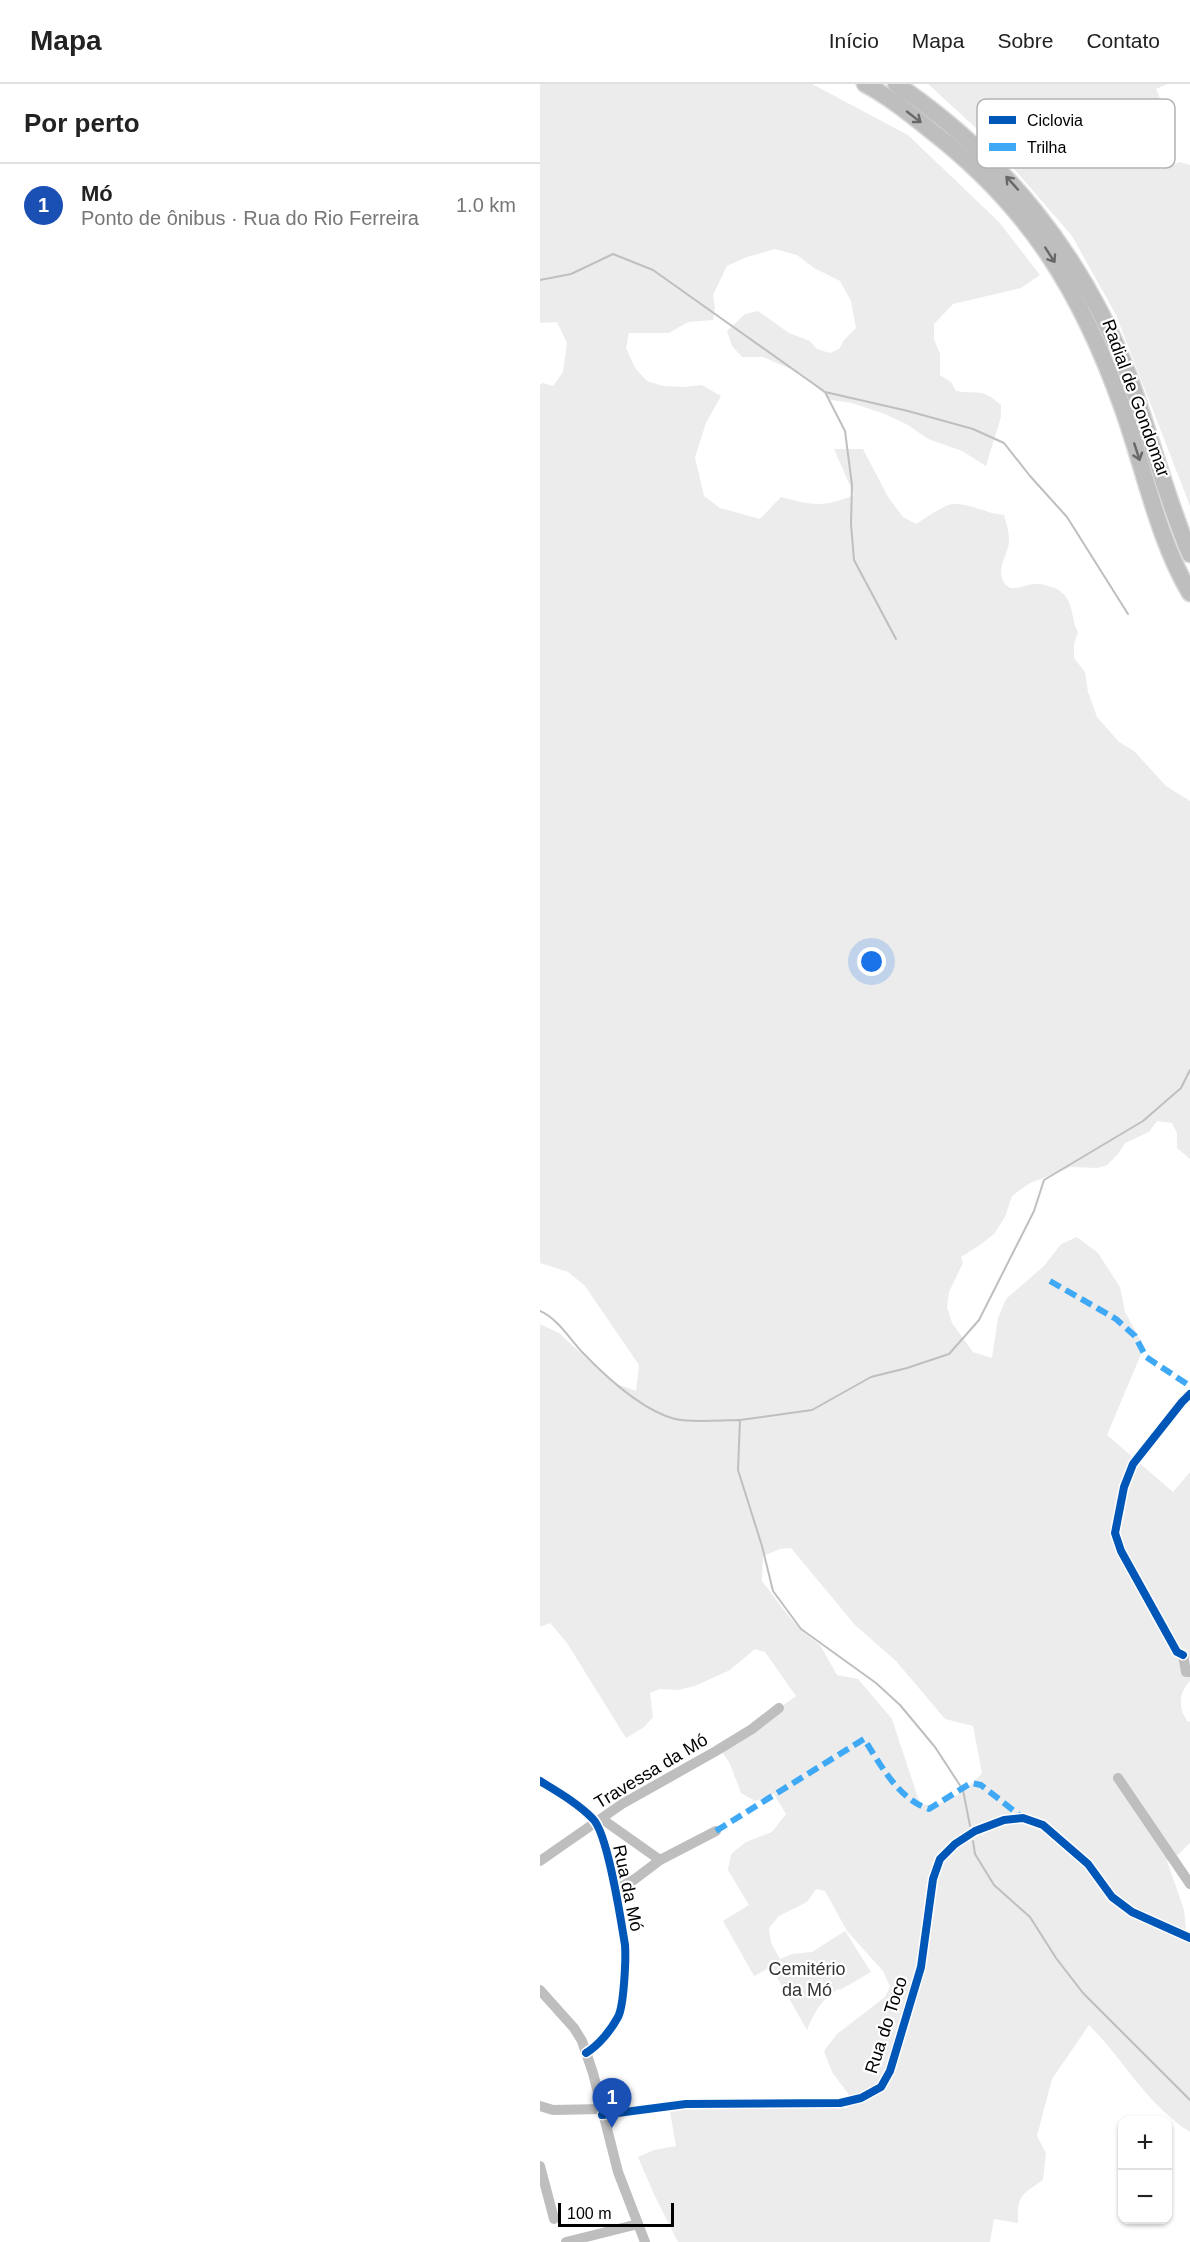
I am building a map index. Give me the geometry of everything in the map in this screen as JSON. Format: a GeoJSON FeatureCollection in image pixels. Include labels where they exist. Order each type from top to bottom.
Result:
{"type":"FeatureCollection","features":[{"type":"Feature","properties":{"kind":"highway","name":"Radial de Gondomar"},"geometry":{"type":"LineString","coordinates":[[866,84],[936,134],[1001,193],[1038,237],[1062,274],[1085,315],[1107,365],[1163,532],[1190,593]]}},
{"type":"Feature","properties":{"kind":"highway","name":"Radial de Gondomar"},"geometry":{"type":"LineString","coordinates":[[896,84],[958,130],[977,149]]}},
{"type":"Feature","properties":{"kind":"highway","name":"Radial de Gondomar"},"geometry":{"type":"LineString","coordinates":[[997,168],[1055,236],[1084,281],[1125,366],[1179,528],[1190,554]]}},
{"type":"Feature","properties":{"kind":"street"},"geometry":{"type":"LineString","coordinates":[[1190,1394],[1133,1464],[1124,1487],[1115,1533],[1121,1551],[1177,1652],[1186,1655],[1186,1672],[1190,1672]]}},
{"type":"Feature","properties":{"kind":"street","name":"Travessa da Mó"},"geometry":{"type":"LineString","coordinates":[[540,1861],[622,1804],[752,1728],[778,1708]]}},
{"type":"Feature","properties":{"kind":"street"},"geometry":{"type":"LineString","coordinates":[[1118,1778],[1190,1884]]}},
{"type":"Feature","properties":{"kind":"street","name":"Rua da Mó"},"geometry":{"type":"LineString","coordinates":[[540,1781],[599,1821],[615,1890],[626,1958],[619,2015],[595,2047],[586,2053]]}},
{"type":"Feature","properties":{"kind":"street","name":"Rua do Toco"},"geometry":{"type":"LineString","coordinates":[[602,2112],[686,2104],[840,2103],[861,2098],[881,2087],[891,2071],[921,1967],[933,1879],[940,1858],[955,1844],[975,1831],[1004,1820],[1023,1818],[1043,1826],[1088,1864],[1112,1897],[1132,1912],[1190,1938]]}},
{"type":"Feature","properties":{"kind":"street"},"geometry":{"type":"LineString","coordinates":[[599,1821],[660,1860]]}},
{"type":"Feature","properties":{"kind":"street"},"geometry":{"type":"LineString","coordinates":[[615,1890],[635,1879],[660,1860],[716,1831]]}},
{"type":"Feature","properties":{"kind":"street"},"geometry":{"type":"LineString","coordinates":[[540,1990],[574,2028],[586,2053],[618,2172],[645,2242]]}},
{"type":"Feature","properties":{"kind":"street"},"geometry":{"type":"LineString","coordinates":[[540,2107],[553,2110],[602,2112]]}},
{"type":"Feature","properties":{"kind":"street"},"geometry":{"type":"LineString","coordinates":[[540,2166],[554,2218]]}},
{"type":"Feature","properties":{"kind":"street"},"geometry":{"type":"LineString","coordinates":[[573,2241],[638,2224]]}},
{"type":"Feature","properties":{"kind":"street"},"geometry":{"type":"LineString","coordinates":[[596,2242],[608,2231]]}},
{"type":"Feature","properties":{"kind":"green space","name":"Cemitério da Mó"},"geometry":{"type":"Polygon","coordinates":[[[540,84],[812,84],[908,135],[999,222],[1040,275],[1021,288],[953,304],[934,324],[934,339],[940,354],[940,375],[951,382],[956,391],[984,394],[1001,405],[1001,417],[986,466],[962,451],[928,439],[908,425],[885,414],[852,403],[831,400],[802,374],[763,357],[742,357],[732,346],[727,331],[745,314],[758,311],[789,333],[810,341],[817,349],[830,353],[839,349],[856,328],[851,301],[840,281],[814,268],[797,255],[775,249],[747,257],[727,266],[713,295],[715,308],[713,320],[688,322],[669,333],[629,333],[626,348],[635,368],[647,381],[663,386],[702,385],[721,396],[706,423],[695,457],[704,496],[720,508],[760,519],[781,497],[817,504],[834,502],[854,495],[834,449],[863,449],[888,497],[903,517],[916,524],[953,504],[1004,515],[1009,539],[1001,569],[1005,583],[1012,588],[1033,584],[1043,585],[1058,590],[1065,596],[1078,632],[1074,644],[1074,658],[1085,672],[1088,692],[1097,717],[1119,742],[1134,751],[1166,786],[1190,801],[1190,1159],[1177,1148],[1177,1133],[1172,1123],[1157,1121],[1149,1132],[1125,1143],[1107,1165],[1097,1168],[1071,1167],[1028,1184],[1012,1196],[1005,1217],[994,1234],[961,1257],[963,1263],[949,1292],[947,1307],[952,1323],[973,1352],[992,1358],[998,1318],[1006,1299],[1044,1266],[1061,1244],[1077,1237],[1098,1253],[1120,1287],[1125,1312],[1142,1343],[1142,1352],[1107,1435],[1173,1492],[1190,1472],[1190,1681],[1181,1696],[1181,1707],[1188,1722],[1190,1721],[1190,1843],[1179,1854],[1167,1861],[1184,1910],[1186,1929],[1180,1937],[1190,1941],[1190,2132],[1161,2109],[1089,2025],[1052,2079],[1037,2136],[1046,2153],[1043,2180],[1022,2197],[1018,2207],[1018,2223],[994,2219],[990,2242],[678,2242],[638,2157],[654,2150],[676,2146],[670,2112],[688,2109],[847,2108],[849,2095],[832,2072],[824,2051],[837,2034],[885,1997],[890,1987],[883,1971],[847,1931],[825,1891],[816,1889],[807,1902],[779,1916],[769,1928],[771,1943],[780,1959],[792,1954],[812,1952],[845,1931],[871,1972],[827,1997],[807,2030],[771,1967],[754,1976],[723,1921],[749,1905],[728,1870],[731,1854],[746,1842],[772,1832],[786,1814],[774,1794],[755,1801],[741,1793],[730,1764],[721,1750],[796,1696],[765,1652],[755,1649],[730,1670],[695,1686],[678,1690],[660,1689],[650,1693],[653,1717],[644,1727],[626,1738],[567,1643],[550,1623],[540,1627],[540,1324],[559,1333],[612,1382],[636,1391],[639,1365],[585,1286],[568,1272],[540,1263],[540,385],[543,383],[553,386],[563,372],[567,343],[557,322],[540,323],[540,84]],[[791,1548],[780,1549],[763,1556],[762,1581],[803,1632],[820,1645],[837,1675],[858,1679],[892,1719],[920,1804],[938,1804],[954,1797],[982,1773],[973,1726],[945,1719],[896,1661],[855,1625],[791,1548]]]}},
{"type":"Feature","properties":{"kind":"green space"},"geometry":{"type":"Polygon","coordinates":[[[928,84],[1167,84],[1156,89],[1160,99],[977,99],[977,129],[928,84]]]}},
{"type":"Feature","properties":{"kind":"green space"},"geometry":{"type":"Polygon","coordinates":[[[1180,162],[1190,165],[1190,506],[1116,315],[1072,236],[1013,168],[1161,169],[1175,168],[1175,164],[1180,162]]]}},
{"type":"Feature","properties":{"kind":"waterway"},"geometry":{"type":"LineString","coordinates":[[540,280],[571,274],[613,254],[653,270],[825,392],[973,429],[1004,443],[1067,517],[1128,614]]}},
{"type":"Feature","properties":{"kind":"waterway"},"geometry":{"type":"LineString","coordinates":[[826,394],[845,431],[852,485],[851,524],[854,560],[896,639]]}},
{"type":"Feature","properties":{"kind":"waterway"},"geometry":{"type":"LineString","coordinates":[[740,1420],[812,1410],[871,1377],[949,1354],[979,1320],[1034,1211],[1044,1180],[1143,1121],[1181,1088],[1190,1070]]}},
{"type":"Feature","properties":{"kind":"waterway"},"geometry":{"type":"LineString","coordinates":[[540,1311],[558,1324],[582,1352],[613,1382],[662,1415],[682,1420],[740,1420],[738,1470],[762,1546],[773,1591],[801,1629],[876,1683],[900,1705],[935,1747],[963,1790],[970,1826]]}},
{"type":"Feature","properties":{"kind":"waterway"},"geometry":{"type":"LineString","coordinates":[[973,1841],[975,1854],[994,1885],[1030,1917],[1056,1958],[1083,1993],[1190,2100]]}},
{"type":"Feature","properties":{"kind":"marked path"},"geometry":{"type":"LineString","coordinates":[[1050,1281],[1116,1319],[1135,1336],[1146,1357],[1190,1386]]}},
{"type":"Feature","properties":{"kind":"marked path"},"geometry":{"type":"LineString","coordinates":[[716,1831],[864,1739],[891,1780],[908,1798],[918,1804],[929,1809],[971,1783],[981,1785],[1023,1818]]}},
{"type":"Feature","properties":{"kind":"cycle path"},"geometry":{"type":"LineString","coordinates":[[1183,1655],[1177,1652],[1121,1551],[1115,1533],[1124,1487],[1133,1464],[1190,1394]]}},
{"type":"Feature","properties":{"kind":"cycle path"},"geometry":{"type":"LineString","coordinates":[[540,1781],[581,1808],[599,1828],[609,1859],[625,1945],[622,2003],[618,2017],[604,2037],[586,2053]]}},
{"type":"Feature","properties":{"kind":"cycle path"},"geometry":{"type":"LineString","coordinates":[[602,2115],[686,2104],[840,2103],[861,2098],[881,2087],[890,2071],[921,1967],[933,1879],[940,1859],[955,1844],[975,1831],[1004,1820],[1023,1818],[1043,1825],[1088,1864],[1112,1897],[1132,1912],[1190,1938]]}},
{"type":"Feature","properties":{"kind":"place","name":"Mó"},"geometry":{"type":"Point","coordinates":[612,2128]}}]}
